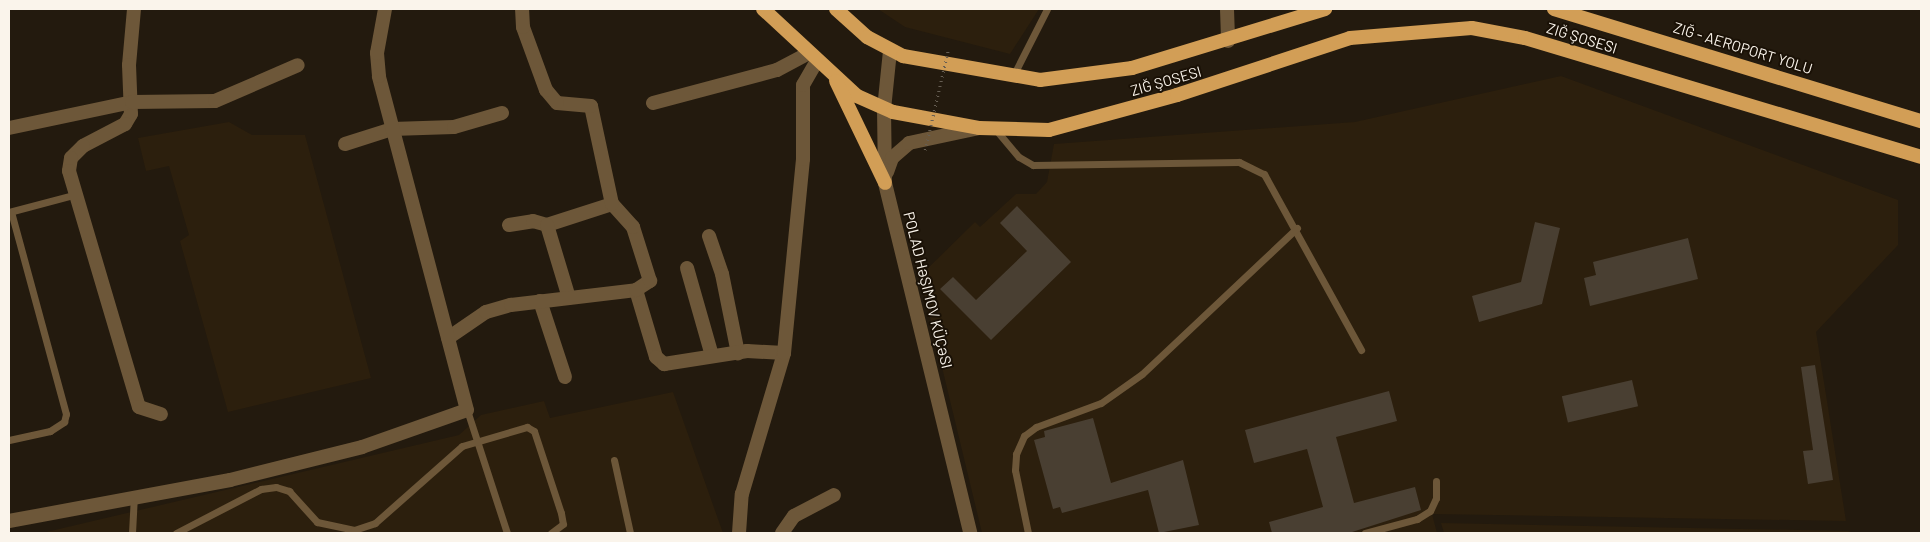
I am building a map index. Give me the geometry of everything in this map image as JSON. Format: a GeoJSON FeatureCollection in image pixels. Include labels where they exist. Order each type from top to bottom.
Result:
{"type":"FeatureCollection","features":[{"type":"Feature","properties":{"kind":"highway"},"geometry":{"type":"LineString","coordinates":[[763,9],[836,80],[884,108],[979,128],[1032,132],[1068,125],[1202,88],[1350,38],[1472,28],[1525,38],[1921,157]]}},
{"type":"Feature","properties":{"kind":"highway"},"geometry":{"type":"LineString","coordinates":[[836,9],[890,51],[940,66],[1012,78],[1087,77],[1228,41],[1325,9]]}},
{"type":"Feature","properties":{"kind":"highway"},"geometry":{"type":"LineString","coordinates":[[1554,9],[1921,121]]}},
{"type":"Feature","properties":{"kind":"highway"},"geometry":{"type":"LineString","coordinates":[[836,80],[885,182]]}},
{"type":"Feature","properties":{"kind":"street"},"geometry":{"type":"LineString","coordinates":[[134,9],[129,65],[132,102],[125,124],[71,158],[73,195],[139,407],[161,414]]}},
{"type":"Feature","properties":{"kind":"street"},"geometry":{"type":"LineString","coordinates":[[9,522],[134,498],[362,447],[467,410],[392,129],[377,53],[385,9]]}},
{"type":"Feature","properties":{"kind":"street"},"geometry":{"type":"LineString","coordinates":[[448,338],[486,312],[540,301],[636,290],[650,281],[633,227],[612,204],[591,106],[557,103],[546,90],[525,35],[522,9]]}},
{"type":"Feature","properties":{"kind":"street"},"geometry":{"type":"LineString","coordinates":[[1227,9],[1228,41]]}},
{"type":"Feature","properties":{"kind":"street","name":"POLAD HƏŞIMOV KÜÇƏSI"},"geometry":{"type":"LineString","coordinates":[[890,51],[884,108],[885,182],[970,533]]}},
{"type":"Feature","properties":{"kind":"street"},"geometry":{"type":"LineString","coordinates":[[653,103],[776,70],[813,57]]}},
{"type":"Feature","properties":{"kind":"street"},"geometry":{"type":"LineString","coordinates":[[738,533],[742,494],[784,353],[803,159],[803,85],[813,57]]}},
{"type":"Feature","properties":{"kind":"street"},"geometry":{"type":"LineString","coordinates":[[9,128],[132,102],[215,101],[298,65]]}},
{"type":"Feature","properties":{"kind":"street"},"geometry":{"type":"LineString","coordinates":[[345,144],[392,129],[454,127],[502,112]]}},
{"type":"Feature","properties":{"kind":"street"},"geometry":{"type":"LineString","coordinates":[[885,182],[892,158],[909,143],[979,128]]}},
{"type":"Feature","properties":{"kind":"street"},"geometry":{"type":"LineString","coordinates":[[509,225],[533,221],[547,225],[612,204]]}},
{"type":"Feature","properties":{"kind":"street"},"geometry":{"type":"LineString","coordinates":[[547,225],[569,298]]}},
{"type":"Feature","properties":{"kind":"street"},"geometry":{"type":"LineString","coordinates":[[709,236],[722,274],[738,353]]}},
{"type":"Feature","properties":{"kind":"street"},"geometry":{"type":"LineString","coordinates":[[687,268],[712,356]]}},
{"type":"Feature","properties":{"kind":"street"},"geometry":{"type":"LineString","coordinates":[[636,290],[656,357],[664,364],[676,364],[712,356],[738,353],[784,353]]}},
{"type":"Feature","properties":{"kind":"street"},"geometry":{"type":"LineString","coordinates":[[540,301],[566,377]]}},
{"type":"Feature","properties":{"kind":"street"},"geometry":{"type":"LineString","coordinates":[[782,533],[794,516],[834,495]]}},
{"type":"Feature","properties":{"kind":"lane"},"geometry":{"type":"LineString","coordinates":[[1012,78],[1047,9]]}},
{"type":"Feature","properties":{"kind":"lane"},"geometry":{"type":"LineString","coordinates":[[996,130],[1025,162],[1044,167],[1239,162],[1264,174],[1296,228],[1361,350]]}},
{"type":"Feature","properties":{"kind":"lane"},"geometry":{"type":"LineString","coordinates":[[9,440],[50,432],[64,422],[66,414],[10,212],[73,195]]}},
{"type":"Feature","properties":{"kind":"lane"},"geometry":{"type":"LineString","coordinates":[[1028,533],[1015,470],[1016,454],[1024,436],[1036,427],[1101,403],[1142,374],[1296,228]]}},
{"type":"Feature","properties":{"kind":"lane"},"geometry":{"type":"LineString","coordinates":[[467,410],[507,533]]}},
{"type":"Feature","properties":{"kind":"lane"},"geometry":{"type":"LineString","coordinates":[[176,533],[261,489],[276,487],[289,491],[317,522],[354,530],[375,523],[447,458],[476,441],[527,427],[534,431],[561,512],[563,524],[551,533]]}},
{"type":"Feature","properties":{"kind":"lane"},"geometry":{"type":"LineString","coordinates":[[614,460],[630,533]]}},
{"type":"Feature","properties":{"kind":"lane"},"geometry":{"type":"LineString","coordinates":[[1365,533],[1417,519],[1430,511],[1436,498],[1436,481]]}},
{"type":"Feature","properties":{"kind":"lane"},"geometry":{"type":"LineString","coordinates":[[132,533],[134,498]]}},
{"type":"Feature","properties":{"kind":"path"},"geometry":{"type":"LineString","coordinates":[[925,150],[948,50]]}},
{"type":"Feature","properties":{"kind":"shaded area"},"geometry":{"type":"Polygon","coordinates":[[[878,9],[1039,9],[1010,54],[905,27],[878,9]]]}},
{"type":"Feature","properties":{"kind":"shaded area"},"geometry":{"type":"Polygon","coordinates":[[[1561,76],[1898,200],[1898,245],[1816,332],[1846,521],[1432,514],[1437,533],[982,533],[920,276],[975,222],[980,227],[1016,194],[1036,194],[1047,182],[1054,144],[1355,122],[1561,76]]]}},
{"type":"Feature","properties":{"kind":"shaded area"},"geometry":{"type":"Polygon","coordinates":[[[229,122],[252,135],[305,135],[371,378],[228,412],[180,241],[189,235],[169,166],[146,171],[138,138],[229,122]]]}},
{"type":"Feature","properties":{"kind":"shaded area"},"geometry":{"type":"Polygon","coordinates":[[[673,392],[723,533],[42,533],[459,435],[481,415],[544,401],[550,418],[673,392]]]}},
{"type":"Feature","properties":{"kind":"shaded area"},"geometry":{"type":"Polygon","coordinates":[[[1441,523],[1848,531],[1855,533],[1444,533],[1441,523]]]}},
{"type":"Feature","properties":{"kind":"building"},"geometry":{"type":"Polygon","coordinates":[[[1017,206],[1071,262],[991,340],[940,289],[953,277],[976,300],[1027,251],[1000,223],[1017,206]]]}},
{"type":"Feature","properties":{"kind":"building"},"geometry":{"type":"Polygon","coordinates":[[[1535,222],[1560,228],[1542,304],[1479,322],[1472,296],[1521,282],[1535,222]]]}},
{"type":"Feature","properties":{"kind":"building"},"geometry":{"type":"Polygon","coordinates":[[[1688,238],[1698,279],[1590,306],[1584,278],[1596,275],[1593,262],[1688,238]]]}},
{"type":"Feature","properties":{"kind":"building"},"geometry":{"type":"Polygon","coordinates":[[[1815,365],[1833,480],[1808,484],[1803,451],[1813,450],[1801,367],[1815,365]]]}},
{"type":"Feature","properties":{"kind":"building"},"geometry":{"type":"Polygon","coordinates":[[[1632,380],[1638,406],[1568,423],[1562,396],[1632,380]]]}},
{"type":"Feature","properties":{"kind":"building"},"geometry":{"type":"Polygon","coordinates":[[[1389,391],[1397,421],[1336,437],[1354,503],[1415,487],[1421,510],[1349,533],[1272,533],[1269,522],[1323,507],[1307,449],[1254,463],[1245,430],[1389,391]]]}},
{"type":"Feature","properties":{"kind":"building"},"geometry":{"type":"Polygon","coordinates":[[[1093,418],[1111,483],[1183,460],[1199,525],[1159,533],[1148,490],[1062,513],[1060,507],[1053,509],[1034,440],[1045,437],[1044,431],[1093,418]]]}}]}
